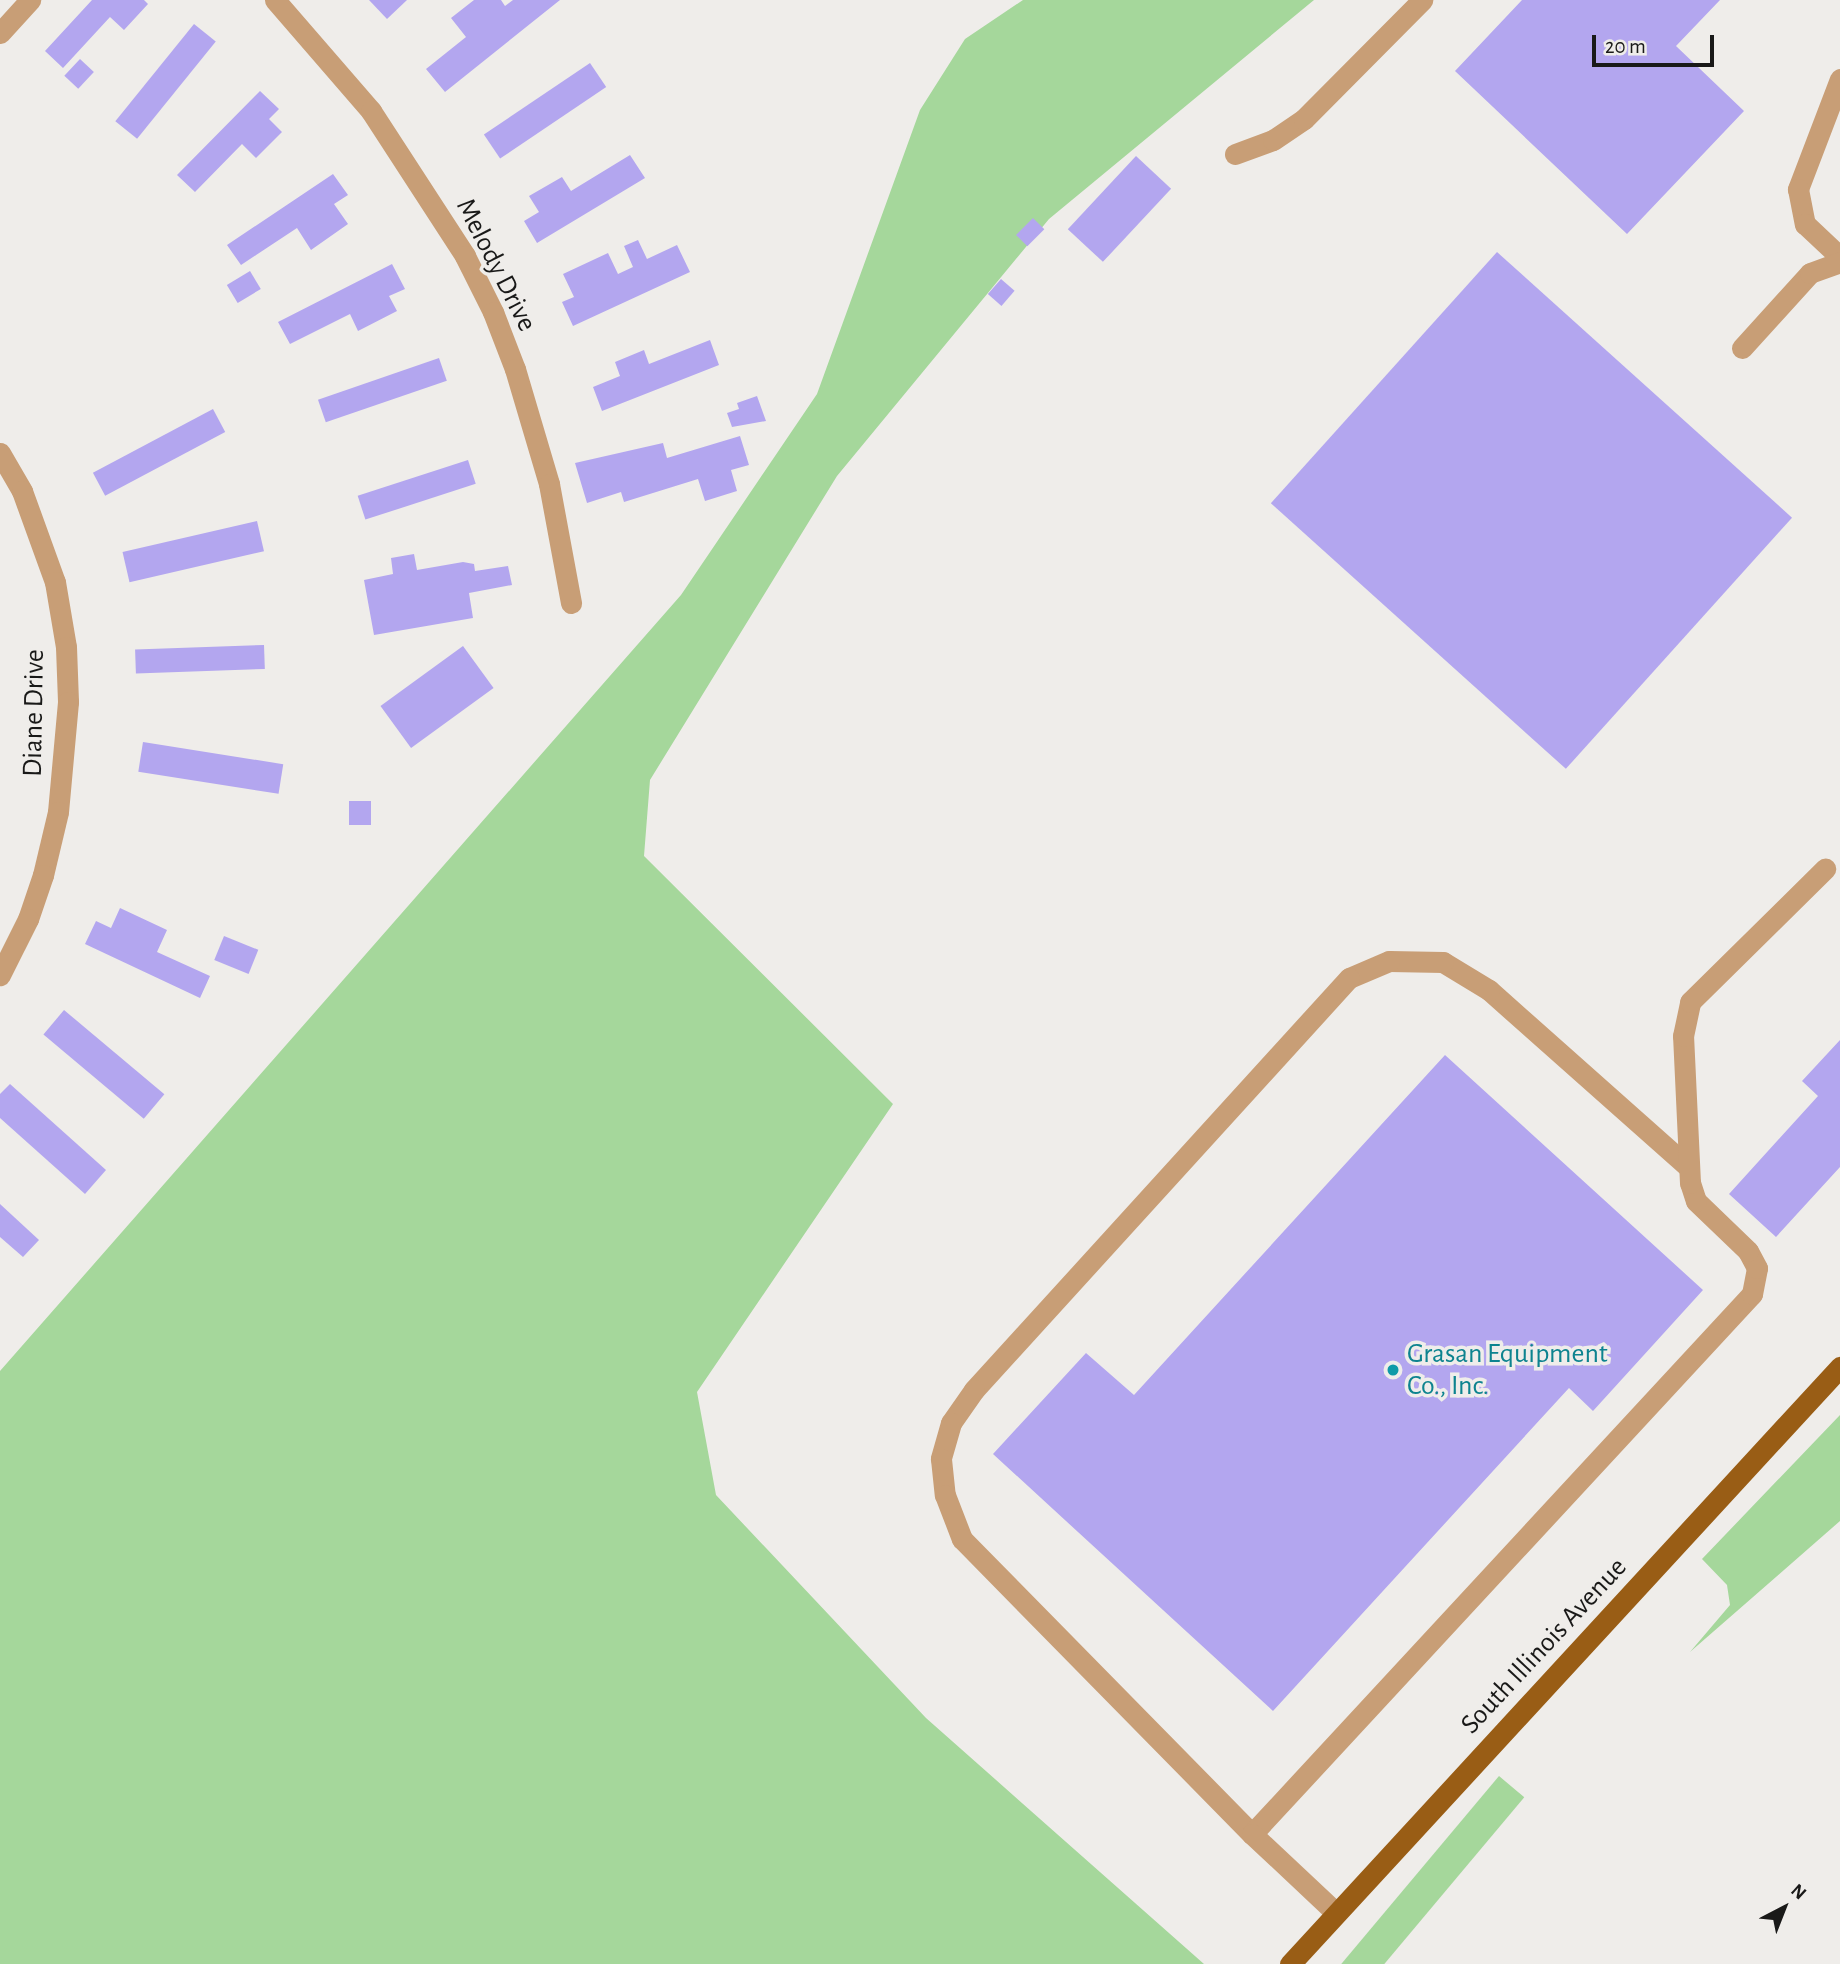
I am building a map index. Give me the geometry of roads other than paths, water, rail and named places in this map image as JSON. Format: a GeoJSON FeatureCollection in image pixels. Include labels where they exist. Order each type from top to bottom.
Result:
{"type":"FeatureCollection","features":[{"type":"Feature","properties":{"kind":"main road","name":"South Illinois Avenue"},"geometry":{"type":"LineString","coordinates":[[1290,1964],[1840,1367]]}},
{"type":"Feature","properties":{"kind":"street"},"geometry":{"type":"LineString","coordinates":[[0,33],[30,0]]}},
{"type":"Feature","properties":{"kind":"street","name":"Melody Drive"},"geometry":{"type":"LineString","coordinates":[[275,0],[371,111],[465,256],[493,312],[549,484],[571,603]]}},
{"type":"Feature","properties":{"kind":"street"},"geometry":{"type":"LineString","coordinates":[[1235,154],[1273,141],[1304,119],[1422,0]]}},
{"type":"Feature","properties":{"kind":"street"},"geometry":{"type":"LineString","coordinates":[[1742,348],[1810,273],[1840,259],[1805,224],[1798,190],[1840,79]]}},
{"type":"Feature","properties":{"kind":"street","name":"Diane Drive"},"geometry":{"type":"LineString","coordinates":[[0,453],[22,491],[55,582],[66,647],[68,702],[58,812],[43,875],[28,919],[0,975]]}},
{"type":"Feature","properties":{"kind":"street"},"geometry":{"type":"LineString","coordinates":[[1252,1834],[1752,1294],[1757,1268],[1748,1251],[1696,1201],[1686,1165],[1683,1036],[1690,1002],[1825,869]]}},
{"type":"Feature","properties":{"kind":"street"},"geometry":{"type":"LineString","coordinates":[[1336,1913],[1252,1834],[962,1539],[945,1495],[941,1459],[951,1423],[974,1390],[1349,978],[1389,961],[1443,961],[1489,990],[1686,1165]]}},
{"type":"Feature","properties":{"kind":"place","name":"Grasan Equipment Co., Inc."},"geometry":{"type":"Point","coordinates":[1393,1370]}}]}
